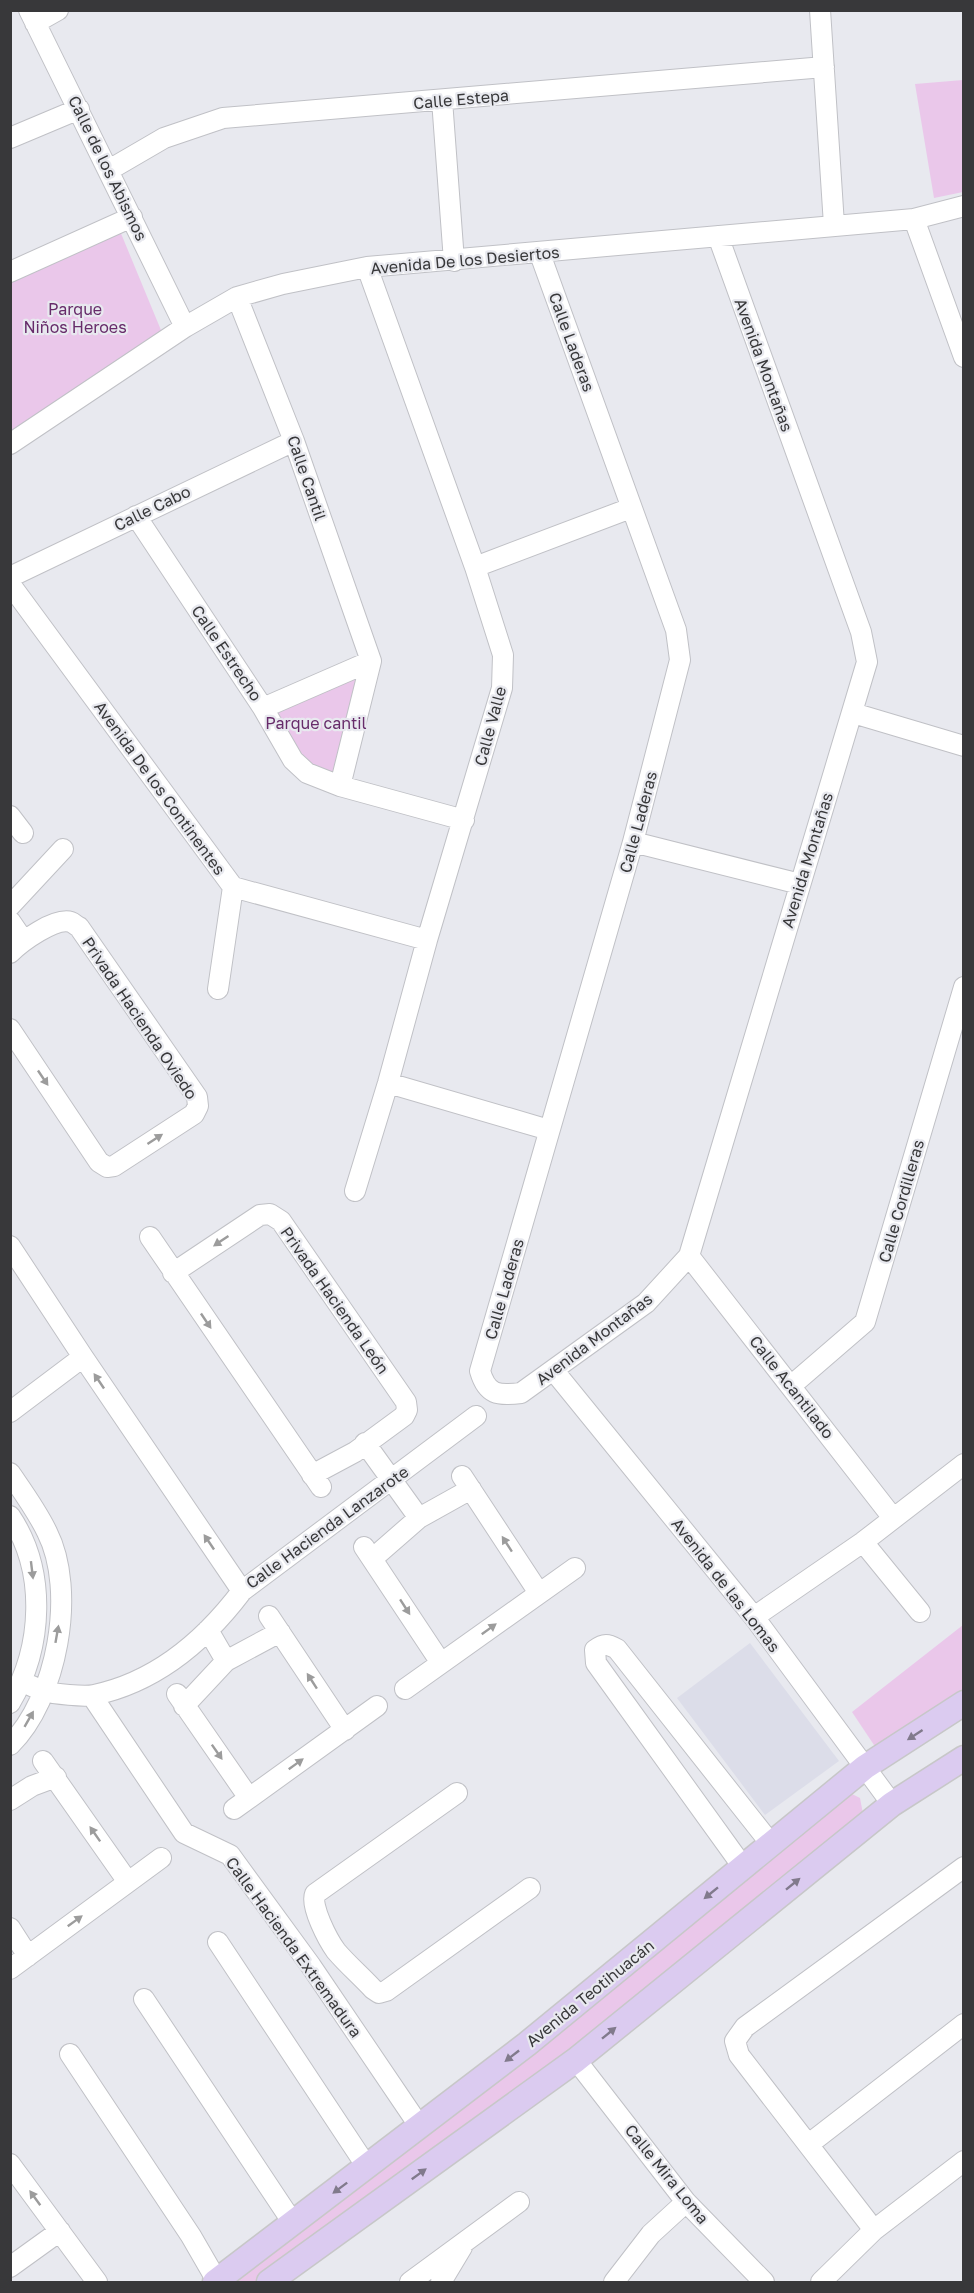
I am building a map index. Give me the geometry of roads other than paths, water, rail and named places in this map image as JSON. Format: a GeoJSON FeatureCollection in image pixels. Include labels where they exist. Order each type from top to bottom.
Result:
{"type":"FeatureCollection","features":[{"type":"Feature","properties":{"kind":"main road","name":"Avenida Teotihuacán"},"geometry":{"type":"LineString","coordinates":[[216,2282],[527,2044],[865,1767],[963,1702]]}},
{"type":"Feature","properties":{"kind":"main road"},"geometry":{"type":"LineString","coordinates":[[269,2283],[576,2060],[892,1804],[963,1758]]}},
{"type":"Feature","properties":{"kind":"street"},"geometry":{"type":"LineString","coordinates":[[33,17],[58,10]]}},
{"type":"Feature","properties":{"kind":"street"},"geometry":{"type":"LineString","coordinates":[[820,10],[834,225]]}},
{"type":"Feature","properties":{"kind":"street","name":"Calle de los Abismos"},"geometry":{"type":"LineString","coordinates":[[33,17],[185,327]]}},
{"type":"Feature","properties":{"kind":"street","name":"Calle Estepa"},"geometry":{"type":"LineString","coordinates":[[109,170],[165,138],[223,118],[824,67]]}},
{"type":"Feature","properties":{"kind":"street"},"geometry":{"type":"LineString","coordinates":[[442,100],[454,261]]}},
{"type":"Feature","properties":{"kind":"street"},"geometry":{"type":"LineString","coordinates":[[10,138],[79,109]]}},
{"type":"Feature","properties":{"kind":"street","name":"Avenida De los Desiertos"},"geometry":{"type":"LineString","coordinates":[[10,444],[185,327],[237,297],[283,284],[367,267],[540,254],[914,219],[963,206]]}},
{"type":"Feature","properties":{"kind":"street"},"geometry":{"type":"LineString","coordinates":[[10,272],[132,217]]}},
{"type":"Feature","properties":{"kind":"street"},"geometry":{"type":"LineString","coordinates":[[914,219],[963,357]]}},
{"type":"Feature","properties":{"kind":"street","name":"Avenida Montañas"},"geometry":{"type":"LineString","coordinates":[[493,1392],[506,1395],[521,1393],[554,1371],[646,1303],[689,1256],[867,662],[861,632],[718,236]]}},
{"type":"Feature","properties":{"kind":"street","name":"Calle Laderas"},"geometry":{"type":"LineString","coordinates":[[493,1392],[484,1384],[480,1371],[633,842],[680,660],[676,630],[540,254]]}},
{"type":"Feature","properties":{"kind":"street","name":"Calle Valle"},"geometry":{"type":"LineString","coordinates":[[355,1191],[502,688],[503,655],[475,567],[367,267]]}},
{"type":"Feature","properties":{"kind":"street","name":"Calle Cantil"},"geometry":{"type":"LineString","coordinates":[[237,297],[294,441],[371,661]]}},
{"type":"Feature","properties":{"kind":"street","name":"Calle Cabo"},"geometry":{"type":"LineString","coordinates":[[10,577],[294,441]]}},
{"type":"Feature","properties":{"kind":"street"},"geometry":{"type":"LineString","coordinates":[[475,567],[631,508]]}},
{"type":"Feature","properties":{"kind":"street","name":"Calle Estrecho"},"geometry":{"type":"LineString","coordinates":[[136,516],[263,708],[293,760],[307,773],[340,786],[464,820]]}},
{"type":"Feature","properties":{"kind":"street","name":"Avenida De los Continentes"},"geometry":{"type":"LineString","coordinates":[[10,584],[233,888],[427,940]]}},
{"type":"Feature","properties":{"kind":"street"},"geometry":{"type":"LineString","coordinates":[[263,708],[371,661]]}},
{"type":"Feature","properties":{"kind":"street"},"geometry":{"type":"LineString","coordinates":[[340,786],[371,661]]}},
{"type":"Feature","properties":{"kind":"street"},"geometry":{"type":"LineString","coordinates":[[853,713],[963,746]]}},
{"type":"Feature","properties":{"kind":"street"},"geometry":{"type":"LineString","coordinates":[[633,842],[800,884]]}},
{"type":"Feature","properties":{"kind":"street"},"geometry":{"type":"LineString","coordinates":[[10,906],[63,849]]}},
{"type":"Feature","properties":{"kind":"street"},"geometry":{"type":"LineString","coordinates":[[218,989],[233,888]]}},
{"type":"Feature","properties":{"kind":"street","name":"Privada Hacienda Oviedo"},"geometry":{"type":"LineString","coordinates":[[10,921],[17,946],[61,922],[70,922],[79,927],[196,1097],[198,1106],[194,1114],[114,1166],[107,1167],[99,1162],[10,1029]]}},
{"type":"Feature","properties":{"kind":"street","name":"Calle Cordilleras"},"geometry":{"type":"LineString","coordinates":[[792,1385],[865,1322],[963,987]]}},
{"type":"Feature","properties":{"kind":"street"},"geometry":{"type":"LineString","coordinates":[[388,1083],[549,1130]]}},
{"type":"Feature","properties":{"kind":"street","name":"Privada Hacienda León"},"geometry":{"type":"LineString","coordinates":[[150,1237],[173,1272],[317,1481],[404,1416],[407,1410],[406,1402],[281,1221],[270,1214],[260,1215],[173,1272]]}},
{"type":"Feature","properties":{"kind":"street"},"geometry":{"type":"LineString","coordinates":[[10,1246],[242,1591]]}},
{"type":"Feature","properties":{"kind":"street","name":"Calle Acantilado"},"geometry":{"type":"LineString","coordinates":[[689,1256],[792,1385],[893,1518]]}},
{"type":"Feature","properties":{"kind":"street"},"geometry":{"type":"LineString","coordinates":[[10,1412],[83,1357]]}},
{"type":"Feature","properties":{"kind":"street","name":"Avenida de las Lomas"},"geometry":{"type":"LineString","coordinates":[[554,1371],[754,1617],[892,1804]]}},
{"type":"Feature","properties":{"kind":"street","name":"Calle Hacienda Lanzarote"},"geometry":{"type":"LineString","coordinates":[[23,1682],[45,1692],[92,1696],[135,1682],[177,1658],[208,1630],[242,1591],[476,1416]]}},
{"type":"Feature","properties":{"kind":"street"},"geometry":{"type":"LineString","coordinates":[[365,1443],[419,1518]]}},
{"type":"Feature","properties":{"kind":"street"},"geometry":{"type":"LineString","coordinates":[[754,1617],[863,1542],[962,1468]]}},
{"type":"Feature","properties":{"kind":"street"},"geometry":{"type":"LineString","coordinates":[[10,1473],[48,1533],[61,1577],[61,1614],[45,1692],[19,1737],[10,1745]]}},
{"type":"Feature","properties":{"kind":"street"},"geometry":{"type":"LineString","coordinates":[[441,1663],[368,1553],[467,1482],[539,1593]]}},
{"type":"Feature","properties":{"kind":"street"},"geometry":{"type":"LineString","coordinates":[[10,1516],[30,1553],[37,1607],[33,1653],[23,1682],[10,1702]]}},
{"type":"Feature","properties":{"kind":"street"},"geometry":{"type":"LineString","coordinates":[[863,1542],[920,1612]]}},
{"type":"Feature","properties":{"kind":"street"},"geometry":{"type":"LineString","coordinates":[[405,1689],[575,1568]]}},
{"type":"Feature","properties":{"kind":"street"},"geometry":{"type":"LineString","coordinates":[[345,1730],[274,1624],[181,1700],[241,1804],[345,1730],[377,1706]]}},
{"type":"Feature","properties":{"kind":"street"},"geometry":{"type":"LineString","coordinates":[[208,1630],[226,1661]]}},
{"type":"Feature","properties":{"kind":"street"},"geometry":{"type":"LineString","coordinates":[[743,1867],[596,1663],[596,1650],[602,1645],[609,1644],[617,1649],[771,1844]]}},
{"type":"Feature","properties":{"kind":"street","name":"Calle Hacienda Extremadura"},"geometry":{"type":"LineString","coordinates":[[92,1696],[184,1833],[230,1855],[311,1966],[420,2127]]}},
{"type":"Feature","properties":{"kind":"street"},"geometry":{"type":"LineString","coordinates":[[43,1761],[128,1882]]}},
{"type":"Feature","properties":{"kind":"street"},"geometry":{"type":"LineString","coordinates":[[10,1800],[32,1786],[56,1777]]}},
{"type":"Feature","properties":{"kind":"street"},"geometry":{"type":"LineString","coordinates":[[457,1793],[315,1894],[312,1900],[314,1908],[335,1950],[373,1989],[380,1993],[386,1991],[530,1888]]}},
{"type":"Feature","properties":{"kind":"street"},"geometry":{"type":"LineString","coordinates":[[10,1969],[161,1858]]}},
{"type":"Feature","properties":{"kind":"street"},"geometry":{"type":"LineString","coordinates":[[874,2230],[739,2055],[735,2041],[745,2027],[963,1867]]}},
{"type":"Feature","properties":{"kind":"street"},"geometry":{"type":"LineString","coordinates":[[10,1928],[28,1956]]}},
{"type":"Feature","properties":{"kind":"street"},"geometry":{"type":"LineString","coordinates":[[218,1942],[367,2168]]}},
{"type":"Feature","properties":{"kind":"street"},"geometry":{"type":"LineString","coordinates":[[311,1966],[335,1950]]}},
{"type":"Feature","properties":{"kind":"street"},"geometry":{"type":"LineString","coordinates":[[144,1999],[293,2223]]}},
{"type":"Feature","properties":{"kind":"street"},"geometry":{"type":"LineString","coordinates":[[809,2144],[963,2024]]}},
{"type":"Feature","properties":{"kind":"street"},"geometry":{"type":"LineString","coordinates":[[70,2054],[191,2236],[216,2282]]}},
{"type":"Feature","properties":{"kind":"street","name":"Calle Mira Loma"},"geometry":{"type":"LineString","coordinates":[[576,2060],[686,2202],[764,2283]]}},
{"type":"Feature","properties":{"kind":"street"},"geometry":{"type":"LineString","coordinates":[[821,2283],[874,2230],[963,2161]]}},
{"type":"Feature","properties":{"kind":"street"},"geometry":{"type":"LineString","coordinates":[[10,2164],[97,2283]]}},
{"type":"Feature","properties":{"kind":"street"},"geometry":{"type":"LineString","coordinates":[[410,2283],[519,2202]]}},
{"type":"Feature","properties":{"kind":"street"},"geometry":{"type":"LineString","coordinates":[[614,2283],[651,2234],[686,2202]]}},
{"type":"Feature","properties":{"kind":"street"},"geometry":{"type":"LineString","coordinates":[[10,2267],[60,2231]]}},
{"type":"Feature","properties":{"kind":"street"},"geometry":{"type":"LineString","coordinates":[[441,2283],[466,2240]]}},
{"type":"Feature","properties":{"kind":"park label","name":"Parque Niños Heroes"},"geometry":{"type":"Point","coordinates":[75,318]}},
{"type":"Feature","properties":{"kind":"park label","name":"Parque cantil"},"geometry":{"type":"Point","coordinates":[316,723]}}]}
